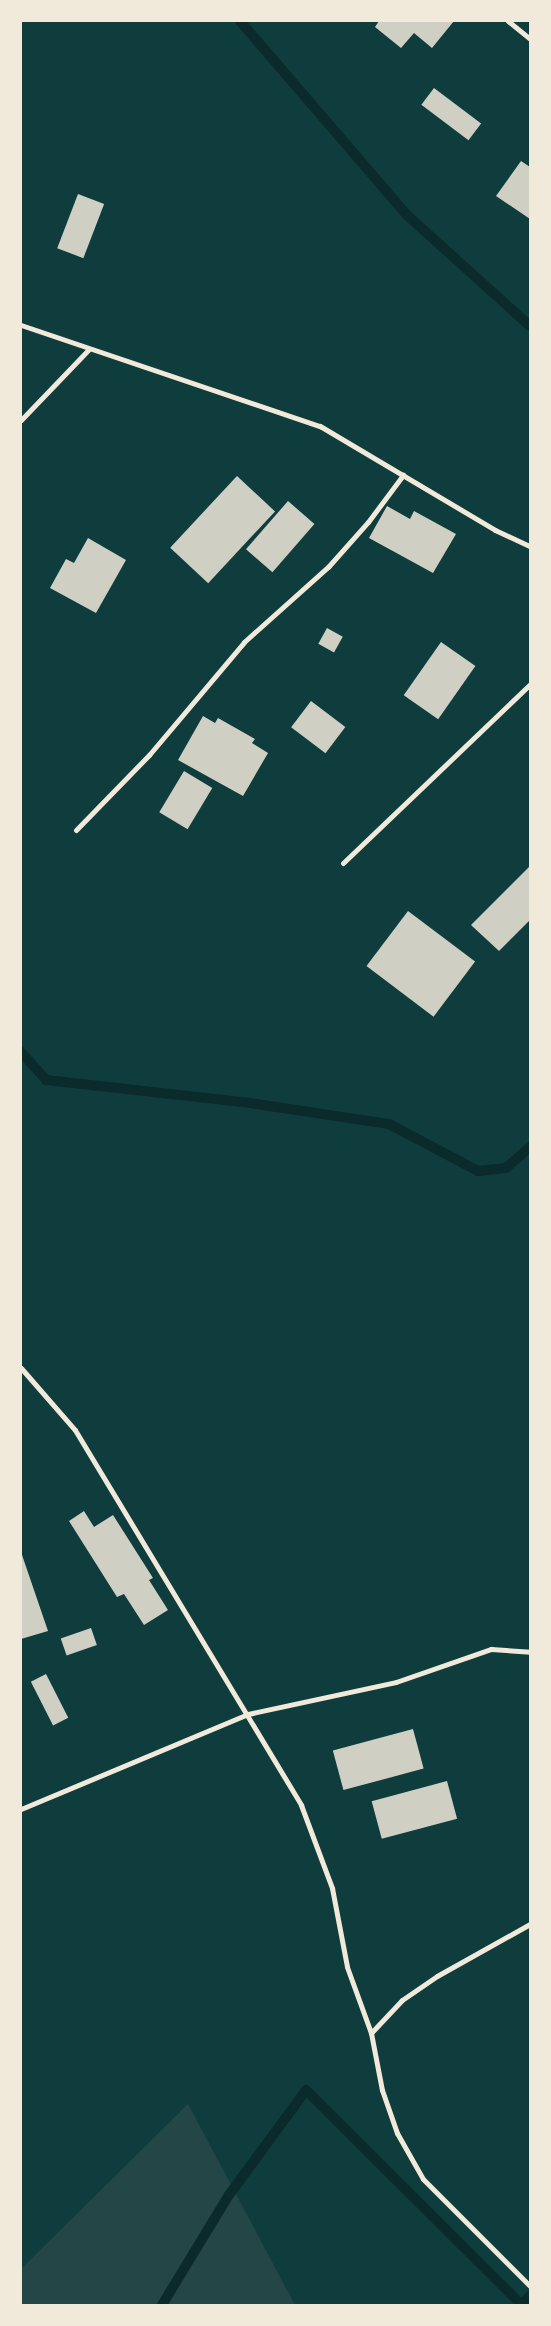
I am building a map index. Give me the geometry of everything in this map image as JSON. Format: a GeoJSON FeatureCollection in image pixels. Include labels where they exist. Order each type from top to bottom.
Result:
{"type":"FeatureCollection","features":[{"type":"Feature","properties":{"kind":"street"},"geometry":{"type":"LineString","coordinates":[[508,21],[530,39]]}},
{"type":"Feature","properties":{"kind":"street"},"geometry":{"type":"LineString","coordinates":[[21,325],[320,426],[530,546]]}},
{"type":"Feature","properties":{"kind":"street"},"geometry":{"type":"LineString","coordinates":[[21,420],[89,349]]}},
{"type":"Feature","properties":{"kind":"street"},"geometry":{"type":"LineString","coordinates":[[76,830],[149,755],[244,642],[328,567],[368,522],[403,475]]}},
{"type":"Feature","properties":{"kind":"street"},"geometry":{"type":"LineString","coordinates":[[343,864],[530,684]]}},
{"type":"Feature","properties":{"kind":"street"},"geometry":{"type":"LineString","coordinates":[[21,1368],[75,1430],[248,1714],[301,1805],[332,1888],[347,1966],[371,2033],[382,2090],[397,2133],[423,2179],[515,2274],[530,2286]]}},
{"type":"Feature","properties":{"kind":"street"},"geometry":{"type":"LineString","coordinates":[[21,1809],[248,1714],[396,1682],[491,1649],[530,1652]]}},
{"type":"Feature","properties":{"kind":"street"},"geometry":{"type":"LineString","coordinates":[[371,2033],[402,2000],[437,1976],[530,1924]]}},
{"type":"Feature","properties":{"kind":"shaded area"},"geometry":{"type":"Polygon","coordinates":[[[188,2104],[295,2305],[21,2305],[21,2269],[188,2104]]]}},
{"type":"Feature","properties":{"kind":"building"},"geometry":{"type":"Polygon","coordinates":[[[379,21],[454,21],[432,48],[414,33],[401,48],[375,27],[379,21]]]}},
{"type":"Feature","properties":{"kind":"building"},"geometry":{"type":"Polygon","coordinates":[[[434,88],[481,124],[468,140],[421,105],[434,88]]]}},
{"type":"Feature","properties":{"kind":"building"},"geometry":{"type":"Polygon","coordinates":[[[521,161],[530,167],[530,219],[496,196],[521,161]]]}},
{"type":"Feature","properties":{"kind":"building"},"geometry":{"type":"Polygon","coordinates":[[[78,194],[104,204],[83,258],[57,248],[78,194]]]}},
{"type":"Feature","properties":{"kind":"building"},"geometry":{"type":"Polygon","coordinates":[[[237,476],[275,511],[208,583],[170,548],[237,476]]]}},
{"type":"Feature","properties":{"kind":"building"},"geometry":{"type":"Polygon","coordinates":[[[288,501],[314,524],[272,572],[246,549],[288,501]]]}},
{"type":"Feature","properties":{"kind":"building"},"geometry":{"type":"Polygon","coordinates":[[[387,506],[410,519],[414,511],[456,534],[433,573],[369,538],[387,506]]]}},
{"type":"Feature","properties":{"kind":"building"},"geometry":{"type":"Polygon","coordinates":[[[88,538],[126,560],[96,613],[50,588],[66,559],[74,563],[88,538]]]}},
{"type":"Feature","properties":{"kind":"building"},"geometry":{"type":"Polygon","coordinates":[[[327,628],[343,637],[334,652],[318,644],[327,628]]]}},
{"type":"Feature","properties":{"kind":"building"},"geometry":{"type":"Polygon","coordinates":[[[441,642],[475,666],[438,719],[404,695],[441,642]]]}},
{"type":"Feature","properties":{"kind":"building"},"geometry":{"type":"Polygon","coordinates":[[[311,701],[345,727],[325,753],[291,727],[311,701]]]}},
{"type":"Feature","properties":{"kind":"building"},"geometry":{"type":"Polygon","coordinates":[[[203,716],[215,723],[218,718],[255,739],[252,743],[268,753],[243,796],[178,760],[203,716]]]}},
{"type":"Feature","properties":{"kind":"building"},"geometry":{"type":"Polygon","coordinates":[[[184,771],[212,788],[188,829],[159,812],[184,771]]]}},
{"type":"Feature","properties":{"kind":"building"},"geometry":{"type":"Polygon","coordinates":[[[530,866],[530,920],[499,951],[471,925],[530,866]]]}},
{"type":"Feature","properties":{"kind":"building"},"geometry":{"type":"Polygon","coordinates":[[[408,911],[475,962],[434,1017],[366,966],[408,911]]]}},
{"type":"Feature","properties":{"kind":"building"},"geometry":{"type":"Polygon","coordinates":[[[84,1511],[94,1527],[113,1515],[153,1578],[149,1580],[168,1610],[144,1625],[124,1594],[117,1597],[69,1521],[84,1511]]]}},
{"type":"Feature","properties":{"kind":"building"},"geometry":{"type":"Polygon","coordinates":[[[21,1552],[48,1631],[21,1639],[21,1552]]]}},
{"type":"Feature","properties":{"kind":"building"},"geometry":{"type":"Polygon","coordinates":[[[91,1628],[97,1645],[67,1655],[61,1638],[91,1628]]]}},
{"type":"Feature","properties":{"kind":"building"},"geometry":{"type":"Polygon","coordinates":[[[46,1674],[68,1718],[53,1725],[31,1682],[46,1674]]]}},
{"type":"Feature","properties":{"kind":"building"},"geometry":{"type":"Polygon","coordinates":[[[413,1729],[424,1769],[343,1790],[333,1750],[413,1729]]]}},
{"type":"Feature","properties":{"kind":"building"},"geometry":{"type":"Polygon","coordinates":[[[447,1781],[457,1819],[382,1839],[372,1801],[447,1781]]]}},
{"type":"Feature","properties":{"kind":"waterway"},"geometry":{"type":"LineString","coordinates":[[240,21],[407,215],[530,326]]}},
{"type":"Feature","properties":{"kind":"waterway"},"geometry":{"type":"LineString","coordinates":[[21,1052],[46,1080],[250,1103],[389,1124],[478,1171],[506,1168],[530,1147]]}},
{"type":"Feature","properties":{"kind":"waterway"},"geometry":{"type":"LineString","coordinates":[[162,2305],[229,2195],[306,2090],[521,2304],[530,2296]]}}]}
